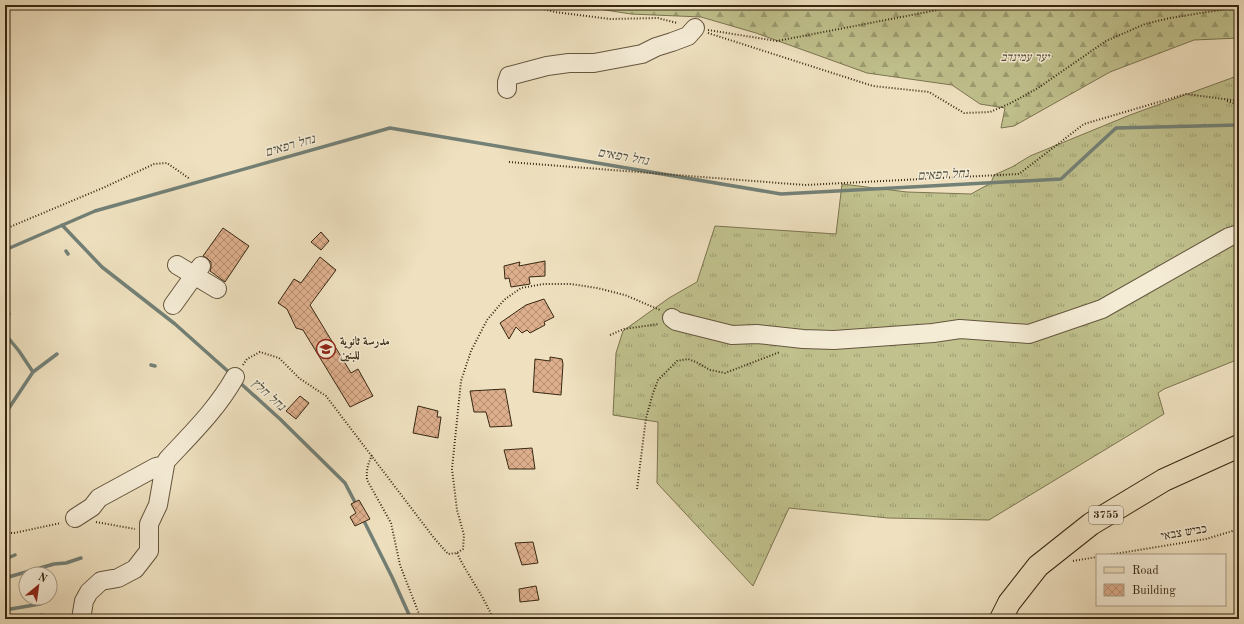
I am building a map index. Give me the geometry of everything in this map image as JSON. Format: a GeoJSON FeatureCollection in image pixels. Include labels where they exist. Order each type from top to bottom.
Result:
{"type":"FeatureCollection","features":[{"type":"Feature","properties":{"kind":"main road","name":"3755"},"geometry":{"type":"LineString","coordinates":[[1001,619],[1009,603],[1038,566],[1091,524],[1164,480],[1239,446]]}},
{"type":"Feature","properties":{"kind":"street"},"geometry":{"type":"LineString","coordinates":[[507,89],[509,76],[547,66],[569,63],[594,63],[642,54],[656,47],[688,36],[695,28]]}},
{"type":"Feature","properties":{"kind":"street"},"geometry":{"type":"LineString","coordinates":[[672,318],[676,321],[732,335],[758,334],[803,339],[834,340],[933,333],[960,329],[1029,334],[1102,309],[1229,237],[1239,234]]}},
{"type":"Feature","properties":{"kind":"street"},"geometry":{"type":"LineString","coordinates":[[177,265],[198,270],[217,289]]}},
{"type":"Feature","properties":{"kind":"street"},"geometry":{"type":"LineString","coordinates":[[173,305],[198,270]]}},
{"type":"Feature","properties":{"kind":"street"},"geometry":{"type":"LineString","coordinates":[[167,460],[204,421],[226,393],[235,377]]}},
{"type":"Feature","properties":{"kind":"street"},"geometry":{"type":"LineString","coordinates":[[68,521],[92,507],[99,498],[156,467],[165,464],[158,505],[149,524],[149,551],[135,569],[118,578],[101,581],[89,592],[84,601],[81,619]]}},
{"type":"Feature","properties":{"kind":"path"},"geometry":{"type":"LineString","coordinates":[[62,5],[66,7],[73,5]]}},
{"type":"Feature","properties":{"kind":"path"},"geometry":{"type":"LineString","coordinates":[[527,5],[556,12],[610,19],[658,18],[695,28],[873,86],[929,92],[964,113],[990,112],[1011,103],[1038,88],[1106,41],[1145,24],[1170,18],[1239,7]]}},
{"type":"Feature","properties":{"kind":"path"},"geometry":{"type":"LineString","coordinates":[[695,28],[777,41],[954,5]]}},
{"type":"Feature","properties":{"kind":"path"},"geometry":{"type":"LineString","coordinates":[[509,162],[805,185],[1019,174],[1084,124],[1186,94],[1224,100],[1239,100]]}},
{"type":"Feature","properties":{"kind":"path"},"geometry":{"type":"LineString","coordinates":[[1224,100],[1239,105]]}},
{"type":"Feature","properties":{"kind":"path"},"geometry":{"type":"LineString","coordinates":[[5,229],[105,187],[154,164],[166,163],[190,179]]}},
{"type":"Feature","properties":{"kind":"path"},"geometry":{"type":"LineString","coordinates":[[235,377],[247,359],[260,352],[279,358],[300,378],[326,396],[434,538],[448,554],[457,553],[463,550],[464,535],[457,510],[452,469],[461,381],[471,351],[487,320],[504,300],[521,288],[544,284],[572,284],[625,295],[661,310],[672,318],[659,324],[624,329],[610,335]]}},
{"type":"Feature","properties":{"kind":"path"},"geometry":{"type":"LineString","coordinates":[[638,489],[646,418],[658,380],[677,361],[688,359],[710,370],[725,373],[781,352]]}},
{"type":"Feature","properties":{"kind":"path"},"geometry":{"type":"LineString","coordinates":[[372,455],[366,472],[367,480],[391,523],[400,565],[421,619]]}},
{"type":"Feature","properties":{"kind":"path"},"geometry":{"type":"LineString","coordinates":[[5,533],[14,533],[68,521],[149,530]]}},
{"type":"Feature","properties":{"kind":"path","name":"כביש צבאי"},"geometry":{"type":"LineString","coordinates":[[1114,554],[1206,539],[1239,529]]}},
{"type":"Feature","properties":{"kind":"path"},"geometry":{"type":"LineString","coordinates":[[457,553],[482,596],[493,619]]}},
{"type":"Feature","properties":{"kind":"green space","name":"יער עמינדב"},"geometry":{"type":"Polygon","coordinates":[[[573,5],[1239,5],[1239,38],[1194,40],[1110,72],[1014,126],[1001,128],[1005,108],[980,104],[952,85],[867,73],[756,33],[701,17],[631,14],[573,5]]]}},
{"type":"Feature","properties":{"kind":"green space"},"geometry":{"type":"Polygon","coordinates":[[[1239,76],[1239,359],[1164,389],[1158,393],[1164,414],[989,520],[888,518],[789,508],[753,586],[657,483],[658,422],[613,415],[616,353],[623,331],[669,298],[697,282],[715,226],[836,234],[842,184],[907,192],[971,194],[991,183],[994,175],[1012,167],[1030,156],[1130,115],[1239,76]]]}},
{"type":"Feature","properties":{"kind":"building"},"geometry":{"type":"Polygon","coordinates":[[[223,228],[249,246],[225,282],[210,271],[211,262],[203,256],[223,228]]]}},
{"type":"Feature","properties":{"kind":"building"},"geometry":{"type":"Polygon","coordinates":[[[321,232],[329,241],[321,250],[311,242],[321,232]]]}},
{"type":"Feature","properties":{"kind":"building","name":"مدرسة ثانوية للبنين"},"geometry":{"type":"Polygon","coordinates":[[[320,257],[336,270],[310,305],[351,373],[358,369],[373,396],[350,407],[303,330],[296,328],[287,309],[278,303],[294,279],[301,283],[320,257]]]}},
{"type":"Feature","properties":{"kind":"building"},"geometry":{"type":"Polygon","coordinates":[[[545,261],[545,276],[529,277],[530,284],[511,287],[509,278],[505,279],[504,266],[520,262],[519,266],[545,261]]]}},
{"type":"Feature","properties":{"kind":"building"},"geometry":{"type":"Polygon","coordinates":[[[544,299],[554,317],[544,322],[545,325],[530,333],[527,330],[522,333],[516,327],[509,339],[500,323],[526,305],[544,299]]]}},
{"type":"Feature","properties":{"kind":"building"},"geometry":{"type":"Polygon","coordinates":[[[550,357],[562,359],[561,395],[533,392],[535,359],[550,361],[550,357]]]}},
{"type":"Feature","properties":{"kind":"building"},"geometry":{"type":"Polygon","coordinates":[[[505,389],[512,426],[490,427],[486,412],[474,412],[470,391],[505,389]]]}},
{"type":"Feature","properties":{"kind":"building"},"geometry":{"type":"Polygon","coordinates":[[[300,396],[309,403],[296,419],[286,411],[300,396]]]}},
{"type":"Feature","properties":{"kind":"building"},"geometry":{"type":"Polygon","coordinates":[[[418,406],[438,411],[437,417],[441,417],[438,438],[413,433],[418,406]]]}},
{"type":"Feature","properties":{"kind":"building"},"geometry":{"type":"Polygon","coordinates":[[[532,448],[535,469],[509,469],[504,450],[532,448]]]}},
{"type":"Feature","properties":{"kind":"building"},"geometry":{"type":"Polygon","coordinates":[[[359,500],[370,519],[355,526],[350,517],[356,513],[351,504],[359,500]]]}},
{"type":"Feature","properties":{"kind":"building"},"geometry":{"type":"Polygon","coordinates":[[[533,542],[538,563],[522,565],[515,543],[533,542]]]}},
{"type":"Feature","properties":{"kind":"building"},"geometry":{"type":"Polygon","coordinates":[[[536,586],[539,600],[520,602],[519,589],[536,586]]]}},
{"type":"Feature","properties":{"kind":"waterway","name":"נחל רפאים"},"geometry":{"type":"LineString","coordinates":[[5,250],[95,211],[390,128],[781,194],[1061,179],[1116,128],[1239,125]]}},
{"type":"Feature","properties":{"kind":"waterway","name":"נחל חלץ"},"geometry":{"type":"LineString","coordinates":[[62,225],[102,267],[175,324],[231,374]]}},
{"type":"Feature","properties":{"kind":"waterway"},"geometry":{"type":"LineString","coordinates":[[5,308],[9,314],[5,318]]}},
{"type":"Feature","properties":{"kind":"waterway"},"geometry":{"type":"LineString","coordinates":[[5,334],[33,372]]}},
{"type":"Feature","properties":{"kind":"waterway"},"geometry":{"type":"LineString","coordinates":[[5,414],[33,372],[57,354]]}},
{"type":"Feature","properties":{"kind":"waterway"},"geometry":{"type":"LineString","coordinates":[[151,365],[155,366]]}},
{"type":"Feature","properties":{"kind":"waterway","name":"נחל חלץ"},"geometry":{"type":"LineString","coordinates":[[238,381],[280,419],[345,483],[357,506]]}},
{"type":"Feature","properties":{"kind":"waterway","name":"נחל חלץ"},"geometry":{"type":"LineString","coordinates":[[363,519],[411,619]]}},
{"type":"Feature","properties":{"kind":"waterway"},"geometry":{"type":"LineString","coordinates":[[5,559],[15,555]]}},
{"type":"Feature","properties":{"kind":"waterway"},"geometry":{"type":"LineString","coordinates":[[5,578],[81,558]]}},
{"type":"Feature","properties":{"kind":"waterway"},"geometry":{"type":"LineString","coordinates":[[5,610],[28,606]]}},
{"type":"Feature","properties":{"kind":"waterway"},"geometry":{"type":"LineString","coordinates":[[32,619],[42,615]]}},
{"type":"Feature","properties":{"kind":"place","name":"مدرسة ثانوية للبنين"},"geometry":{"type":"Point","coordinates":[326,349]}}]}
